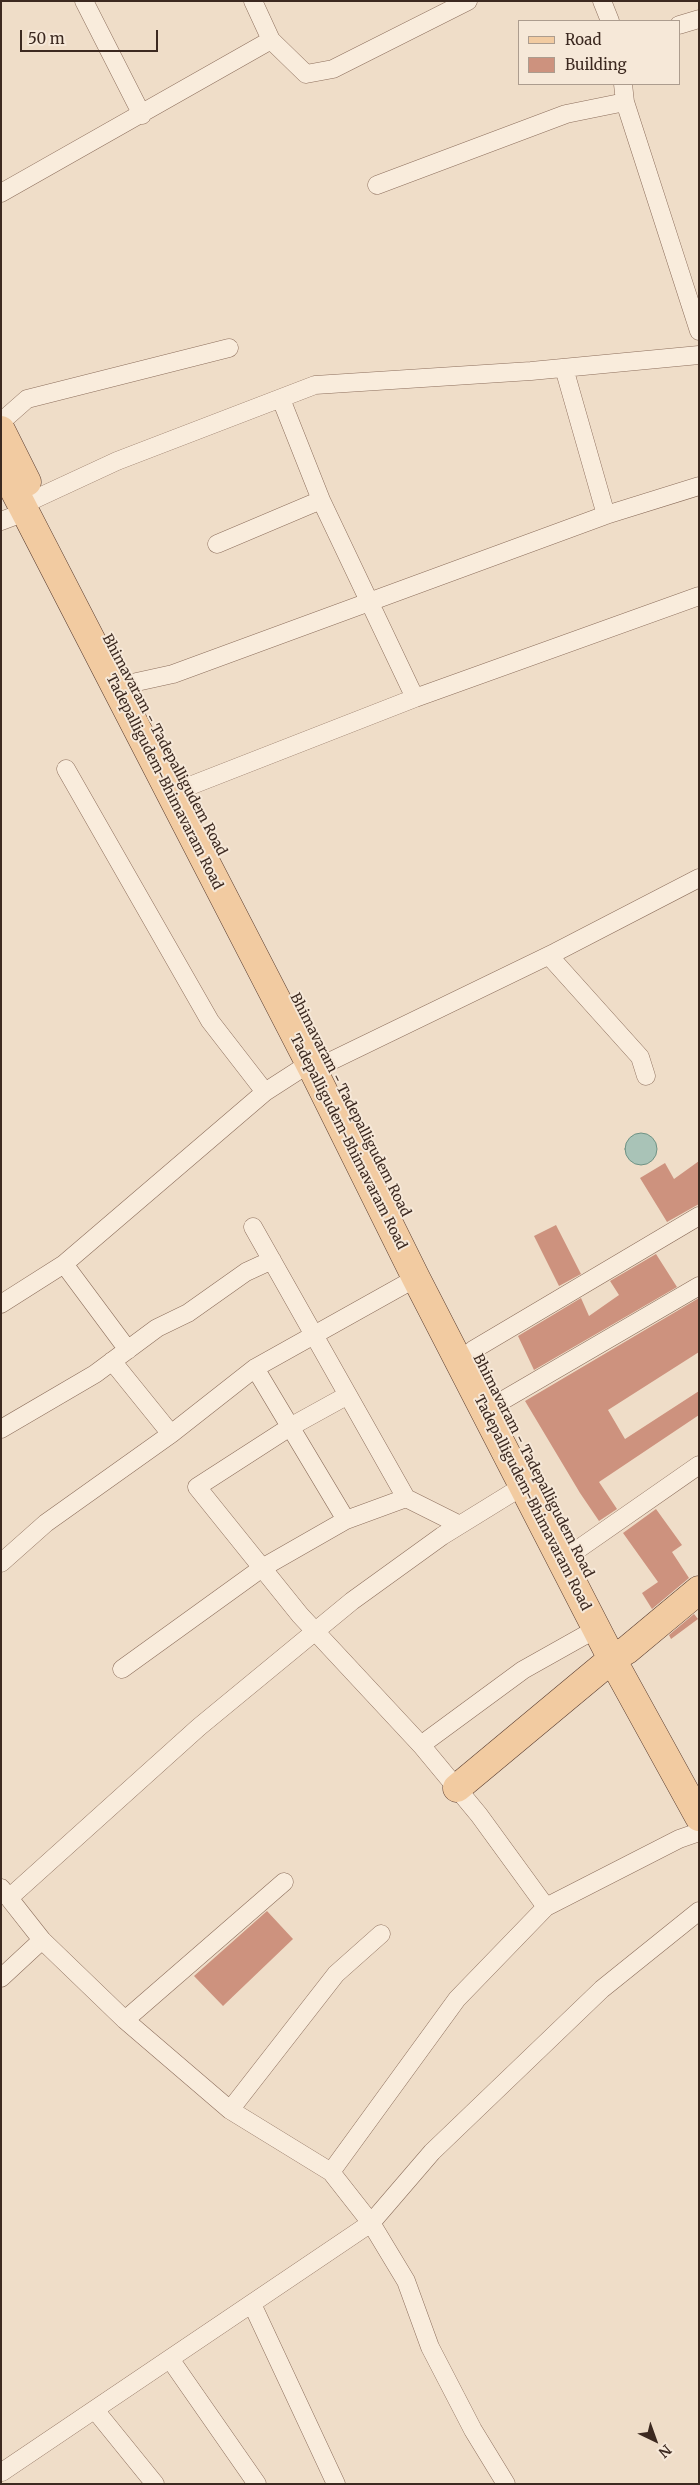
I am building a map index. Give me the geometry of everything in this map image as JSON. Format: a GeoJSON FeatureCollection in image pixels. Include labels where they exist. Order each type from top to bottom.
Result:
{"type":"FeatureCollection","features":[{"type":"Feature","properties":{"kind":"main road","name":"Bhimavaram - Tadepalligudem Road"},"geometry":{"type":"LineString","coordinates":[[1,430],[21,511],[132,683],[187,787],[319,1063],[473,1350],[577,1550],[590,1597],[620,1654],[699,1779]]}},
{"type":"Feature","properties":{"kind":"main road","name":"Tadepalligudem-Bhimavaram Road"},"geometry":{"type":"LineString","coordinates":[[1,465],[21,511],[319,1063],[416,1278],[523,1486],[590,1597],[596,1629],[620,1654],[697,1808]]}},
{"type":"Feature","properties":{"kind":"main road"},"geometry":{"type":"LineString","coordinates":[[456,1788],[699,1590]]}},
{"type":"Feature","properties":{"kind":"street"},"geometry":{"type":"LineString","coordinates":[[84,1],[142,115]]}},
{"type":"Feature","properties":{"kind":"street"},"geometry":{"type":"LineString","coordinates":[[254,1],[271,40],[306,74],[333,69],[468,1]]}},
{"type":"Feature","properties":{"kind":"street"},"geometry":{"type":"LineString","coordinates":[[602,1],[610,20]]}},
{"type":"Feature","properties":{"kind":"street"},"geometry":{"type":"LineString","coordinates":[[680,25],[699,19]]}},
{"type":"Feature","properties":{"kind":"street"},"geometry":{"type":"LineString","coordinates":[[1,193],[142,115],[271,40]]}},
{"type":"Feature","properties":{"kind":"street"},"geometry":{"type":"LineString","coordinates":[[623,85],[626,102],[699,331]]}},
{"type":"Feature","properties":{"kind":"street"},"geometry":{"type":"LineString","coordinates":[[376,185],[566,114],[626,102]]}},
{"type":"Feature","properties":{"kind":"street"},"geometry":{"type":"LineString","coordinates":[[1,422],[27,399],[229,348]]}},
{"type":"Feature","properties":{"kind":"street"},"geometry":{"type":"LineString","coordinates":[[21,511],[116,461],[315,385],[564,368],[699,355]]}},
{"type":"Feature","properties":{"kind":"street"},"geometry":{"type":"LineString","coordinates":[[564,368],[606,515]]}},
{"type":"Feature","properties":{"kind":"street"},"geometry":{"type":"LineString","coordinates":[[281,398],[321,500],[415,698]]}},
{"type":"Feature","properties":{"kind":"street"},"geometry":{"type":"LineString","coordinates":[[132,683],[173,674],[369,600],[606,515],[699,486]]}},
{"type":"Feature","properties":{"kind":"street"},"geometry":{"type":"LineString","coordinates":[[217,544],[321,500]]}},
{"type":"Feature","properties":{"kind":"street"},"geometry":{"type":"LineString","coordinates":[[187,787],[415,698],[699,596]]}},
{"type":"Feature","properties":{"kind":"street"},"geometry":{"type":"LineString","coordinates":[[66,769],[210,1021],[265,1092]]}},
{"type":"Feature","properties":{"kind":"street"},"geometry":{"type":"LineString","coordinates":[[1,1304],[64,1264],[265,1092],[319,1063],[556,952],[699,878]]}},
{"type":"Feature","properties":{"kind":"street"},"geometry":{"type":"LineString","coordinates":[[556,952],[552,959],[640,1057],[646,1076]]}},
{"type":"Feature","properties":{"kind":"street"},"geometry":{"type":"LineString","coordinates":[[473,1350],[699,1216]]}},
{"type":"Feature","properties":{"kind":"street"},"geometry":{"type":"LineString","coordinates":[[253,1227],[406,1498],[460,1525]]}},
{"type":"Feature","properties":{"kind":"street"},"geometry":{"type":"LineString","coordinates":[[1,1429],[112,1361],[157,1328],[188,1313],[246,1272],[272,1260]]}},
{"type":"Feature","properties":{"kind":"street"},"geometry":{"type":"LineString","coordinates":[[64,1264],[128,1350]]}},
{"type":"Feature","properties":{"kind":"street"},"geometry":{"type":"LineString","coordinates":[[1,1563],[46,1523],[171,1434],[255,1368],[416,1278]]}},
{"type":"Feature","properties":{"kind":"street"},"geometry":{"type":"LineString","coordinates":[[500,1402],[699,1286]]}},
{"type":"Feature","properties":{"kind":"street"},"geometry":{"type":"LineString","coordinates":[[112,1361],[171,1434]]}},
{"type":"Feature","properties":{"kind":"street"},"geometry":{"type":"LineString","coordinates":[[255,1368],[346,1520]]}},
{"type":"Feature","properties":{"kind":"street"},"geometry":{"type":"LineString","coordinates":[[348,1395],[290,1426],[197,1487],[316,1631],[421,1745],[479,1815],[546,1907]]}},
{"type":"Feature","properties":{"kind":"street"},"geometry":{"type":"LineString","coordinates":[[577,1550],[699,1465]]}},
{"type":"Feature","properties":{"kind":"street"},"geometry":{"type":"LineString","coordinates":[[506,2484],[473,2430],[430,2347],[406,2281],[370,2223],[331,2172],[230,2110],[124,2020],[42,1940],[5,1893],[199,1727],[352,1601],[460,1525],[523,1486]]}},
{"type":"Feature","properties":{"kind":"street"},"geometry":{"type":"LineString","coordinates":[[122,1669],[262,1568],[346,1520],[406,1498]]}},
{"type":"Feature","properties":{"kind":"street"},"geometry":{"type":"LineString","coordinates":[[421,1745],[524,1670],[596,1629]]}},
{"type":"Feature","properties":{"kind":"street"},"geometry":{"type":"LineString","coordinates":[[331,2172],[457,1999],[546,1907],[679,1839],[699,1832]]}},
{"type":"Feature","properties":{"kind":"street"},"geometry":{"type":"LineString","coordinates":[[124,2020],[284,1882]]}},
{"type":"Feature","properties":{"kind":"street"},"geometry":{"type":"LineString","coordinates":[[2,2472],[370,2223],[432,2152],[602,1989],[699,1911]]}},
{"type":"Feature","properties":{"kind":"street"},"geometry":{"type":"LineString","coordinates":[[230,2110],[336,1974],[381,1934]]}},
{"type":"Feature","properties":{"kind":"street"},"geometry":{"type":"LineString","coordinates":[[1,1978],[42,1940]]}},
{"type":"Feature","properties":{"kind":"street"},"geometry":{"type":"LineString","coordinates":[[252,2304],[336,2484]]}},
{"type":"Feature","properties":{"kind":"street"},"geometry":{"type":"LineString","coordinates":[[170,2359],[257,2484]]}},
{"type":"Feature","properties":{"kind":"street"},"geometry":{"type":"LineString","coordinates":[[95,2410],[155,2484]]}},
{"type":"Feature","properties":{"kind":"shaded area"},"geometry":{"type":"Polygon","coordinates":[[[641,1133],[652,1138],[657,1149],[652,1160],[641,1165],[630,1160],[625,1149],[630,1138],[641,1133]]]}},
{"type":"Feature","properties":{"kind":"building"},"geometry":{"type":"Polygon","coordinates":[[[699,1161],[699,1204],[667,1222],[640,1178],[665,1163],[674,1179],[699,1161]]]}},
{"type":"Feature","properties":{"kind":"building"},"geometry":{"type":"Polygon","coordinates":[[[556,1225],[581,1274],[559,1286],[534,1236],[556,1225]]]}},
{"type":"Feature","properties":{"kind":"building"},"geometry":{"type":"Polygon","coordinates":[[[656,1254],[677,1287],[534,1370],[518,1336],[581,1298],[589,1316],[619,1295],[610,1281],[656,1254]]]}},
{"type":"Feature","properties":{"kind":"building"},"geometry":{"type":"Polygon","coordinates":[[[699,1298],[699,1352],[608,1410],[625,1439],[699,1391],[699,1415],[599,1482],[617,1509],[599,1521],[525,1401],[699,1298]]]}},
{"type":"Feature","properties":{"kind":"building"},"geometry":{"type":"Polygon","coordinates":[[[656,1509],[682,1545],[672,1552],[689,1578],[652,1609],[642,1593],[658,1582],[623,1533],[656,1509]]]}},
{"type":"Feature","properties":{"kind":"building"},"geometry":{"type":"Polygon","coordinates":[[[694,1614],[698,1619],[671,1639],[669,1635],[694,1614]]]}},
{"type":"Feature","properties":{"kind":"building"},"geometry":{"type":"Polygon","coordinates":[[[267,1911],[293,1939],[223,2006],[194,1976],[267,1911]]]}}]}
